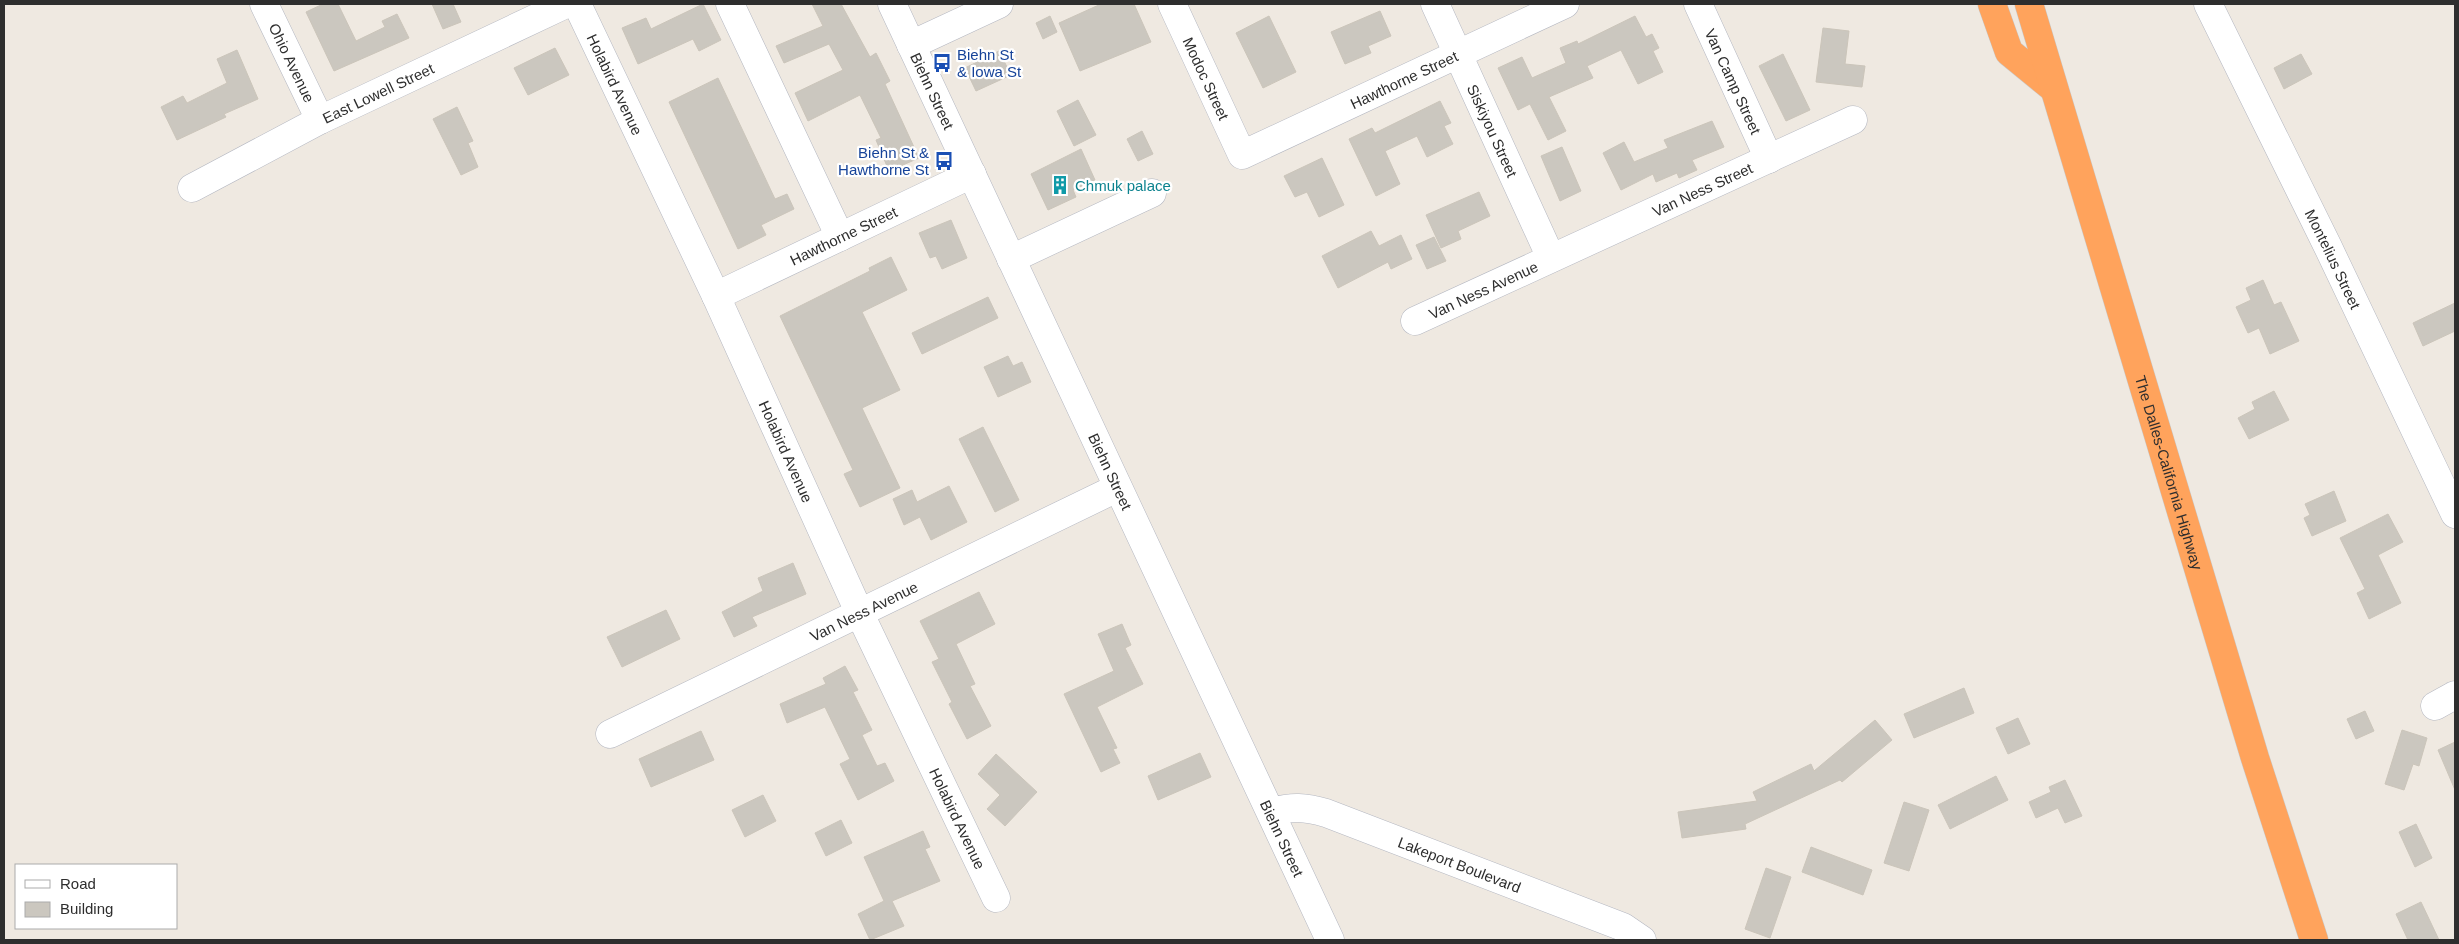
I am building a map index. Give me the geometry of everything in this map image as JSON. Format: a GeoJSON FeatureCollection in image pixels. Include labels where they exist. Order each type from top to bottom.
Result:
{"type":"FeatureCollection","features":[{"type":"Feature","properties":{"kind":"highway"},"geometry":{"type":"LineString","coordinates":[[1992,4],[2009,52],[2053,88]]}},
{"type":"Feature","properties":{"kind":"highway","name":"The Dalles-California Highway"},"geometry":{"type":"LineString","coordinates":[[2028,4],[2249,738],[2314,940]]}},
{"type":"Feature","properties":{"kind":"street","name":"Ohio Avenue"},"geometry":{"type":"LineString","coordinates":[[264,4],[320,120]]}},
{"type":"Feature","properties":{"kind":"street","name":"East Lowell Street"},"geometry":{"type":"LineString","coordinates":[[192,188],[320,120],[566,4]]}},
{"type":"Feature","properties":{"kind":"street","name":"Holabird Avenue"},"geometry":{"type":"LineString","coordinates":[[577,4],[716,296],[859,612],[996,898]]}},
{"type":"Feature","properties":{"kind":"street"},"geometry":{"type":"LineString","coordinates":[[730,4],[840,237]]}},
{"type":"Feature","properties":{"kind":"street","name":"Biehn Street"},"geometry":{"type":"LineString","coordinates":[[892,4],[1330,940]]}},
{"type":"Feature","properties":{"kind":"street"},"geometry":{"type":"LineString","coordinates":[[911,45],[999,4]]}},
{"type":"Feature","properties":{"kind":"street","name":"Modoc Street"},"geometry":{"type":"LineString","coordinates":[[1172,4],[1242,155]]}},
{"type":"Feature","properties":{"kind":"street","name":"Siskiyou Street"},"geometry":{"type":"LineString","coordinates":[[1435,4],[1551,258]]}},
{"type":"Feature","properties":{"kind":"street","name":"Hawthorne Street"},"geometry":{"type":"LineString","coordinates":[[1242,155],[1565,4]]}},
{"type":"Feature","properties":{"kind":"street","name":"Van Camp Street"},"geometry":{"type":"LineString","coordinates":[[1698,4],[1769,159]]}},
{"type":"Feature","properties":{"kind":"street","name":"Montelius Street"},"geometry":{"type":"LineString","coordinates":[[2208,4],[2328,247],[2455,514]]}},
{"type":"Feature","properties":{"kind":"street","name":"Van Ness Street"},"geometry":{"type":"LineString","coordinates":[[1551,258],[1853,120]]}},
{"type":"Feature","properties":{"kind":"street","name":"Hawthorne Street"},"geometry":{"type":"LineString","coordinates":[[716,296],[972,174]]}},
{"type":"Feature","properties":{"kind":"street"},"geometry":{"type":"LineString","coordinates":[[1011,259],[1152,193]]}},
{"type":"Feature","properties":{"kind":"street","name":"Van Ness Avenue"},"geometry":{"type":"LineString","coordinates":[[1415,321],[1551,258]]}},
{"type":"Feature","properties":{"kind":"street","name":"Van Ness Avenue"},"geometry":{"type":"LineString","coordinates":[[610,734],[1117,488]]}},
{"type":"Feature","properties":{"kind":"street","name":"Lakeport Boulevard"},"geometry":{"type":"LineString","coordinates":[[1271,812],[1298,806],[1326,813],[1623,927],[1642,940]]}},
{"type":"Feature","properties":{"kind":"building"},"geometry":{"type":"Polygon","coordinates":[[[323,4],[338,4],[356,41],[385,27],[382,21],[397,14],[409,38],[334,71],[306,12],[323,4]]]}},
{"type":"Feature","properties":{"kind":"building"},"geometry":{"type":"Polygon","coordinates":[[[432,4],[453,4],[461,22],[443,29],[432,4]]]}},
{"type":"Feature","properties":{"kind":"building"},"geometry":{"type":"Polygon","coordinates":[[[703,4],[721,40],[699,51],[693,39],[638,64],[622,28],[646,18],[651,29],[703,4]]]}},
{"type":"Feature","properties":{"kind":"building"},"geometry":{"type":"Polygon","coordinates":[[[812,4],[841,4],[870,57],[876,53],[890,81],[885,84],[919,158],[889,171],[876,140],[881,138],[860,95],[808,121],[795,93],[843,70],[829,44],[784,63],[776,46],[823,26],[812,4]]]}},
{"type":"Feature","properties":{"kind":"building"},"geometry":{"type":"Polygon","coordinates":[[[1101,4],[1134,4],[1151,42],[1080,71],[1059,23],[1101,4]]]}},
{"type":"Feature","properties":{"kind":"building"},"geometry":{"type":"Polygon","coordinates":[[[1380,11],[1391,36],[1368,46],[1371,53],[1345,64],[1331,32],[1380,11]]]}},
{"type":"Feature","properties":{"kind":"building"},"geometry":{"type":"Polygon","coordinates":[[[1050,16],[1057,32],[1043,39],[1036,23],[1050,16]]]}},
{"type":"Feature","properties":{"kind":"building"},"geometry":{"type":"Polygon","coordinates":[[[1269,16],[1296,72],[1263,88],[1236,33],[1269,16]]]}},
{"type":"Feature","properties":{"kind":"building"},"geometry":{"type":"Polygon","coordinates":[[[1635,16],[1646,37],[1652,34],[1659,48],[1653,51],[1663,72],[1638,84],[1621,50],[1587,66],[1593,78],[1549,97],[1566,131],[1548,140],[1530,104],[1518,110],[1498,68],[1522,57],[1532,78],[1566,63],[1560,48],[1577,41],[1578,44],[1635,16]]]}},
{"type":"Feature","properties":{"kind":"building"},"geometry":{"type":"Polygon","coordinates":[[[1823,28],[1849,31],[1845,64],[1865,66],[1862,87],[1816,82],[1823,28]]]}},
{"type":"Feature","properties":{"kind":"building"},"geometry":{"type":"Polygon","coordinates":[[[555,48],[569,75],[528,95],[514,68],[555,48]]]}},
{"type":"Feature","properties":{"kind":"building"},"geometry":{"type":"Polygon","coordinates":[[[237,50],[258,99],[224,114],[226,117],[177,140],[161,107],[183,96],[187,103],[227,83],[217,59],[237,50]]]}},
{"type":"Feature","properties":{"kind":"building"},"geometry":{"type":"Polygon","coordinates":[[[999,51],[1011,75],[976,91],[965,68],[999,51]]]}},
{"type":"Feature","properties":{"kind":"building"},"geometry":{"type":"Polygon","coordinates":[[[1783,54],[1810,110],[1786,121],[1759,66],[1783,54]]]}},
{"type":"Feature","properties":{"kind":"building"},"geometry":{"type":"Polygon","coordinates":[[[2301,54],[2312,74],[2284,89],[2274,68],[2301,54]]]}},
{"type":"Feature","properties":{"kind":"building"},"geometry":{"type":"Polygon","coordinates":[[[718,78],[775,199],[787,194],[794,209],[761,225],[766,235],[738,249],[669,102],[718,78]]]}},
{"type":"Feature","properties":{"kind":"building"},"geometry":{"type":"Polygon","coordinates":[[[1078,100],[1096,135],[1074,146],[1057,111],[1078,100]]]}},
{"type":"Feature","properties":{"kind":"building"},"geometry":{"type":"Polygon","coordinates":[[[1440,101],[1451,123],[1444,126],[1453,144],[1427,157],[1417,136],[1385,151],[1400,184],[1376,196],[1349,139],[1372,128],[1375,133],[1440,101]]]}},
{"type":"Feature","properties":{"kind":"building"},"geometry":{"type":"Polygon","coordinates":[[[457,107],[473,141],[468,143],[478,167],[461,175],[433,119],[457,107]]]}},
{"type":"Feature","properties":{"kind":"building"},"geometry":{"type":"Polygon","coordinates":[[[1712,121],[1724,147],[1692,160],[1697,170],[1679,178],[1677,173],[1656,182],[1653,174],[1621,190],[1603,153],[1624,142],[1634,162],[1668,148],[1664,140],[1712,121]]]}},
{"type":"Feature","properties":{"kind":"building"},"geometry":{"type":"Polygon","coordinates":[[[1142,131],[1153,154],[1138,161],[1127,139],[1142,131]]]}},
{"type":"Feature","properties":{"kind":"building"},"geometry":{"type":"Polygon","coordinates":[[[1562,147],[1581,191],[1560,201],[1541,156],[1562,147]]]}},
{"type":"Feature","properties":{"kind":"building","name":"Chmuk palace"},"geometry":{"type":"Polygon","coordinates":[[[1081,149],[1095,180],[1073,190],[1076,197],[1048,210],[1031,174],[1081,149]]]}},
{"type":"Feature","properties":{"kind":"building"},"geometry":{"type":"Polygon","coordinates":[[[1322,158],[1344,205],[1319,217],[1307,192],[1295,197],[1284,176],[1322,158]]]}},
{"type":"Feature","properties":{"kind":"building"},"geometry":{"type":"Polygon","coordinates":[[[1479,192],[1490,216],[1458,231],[1461,239],[1441,248],[1426,215],[1479,192]]]}},
{"type":"Feature","properties":{"kind":"building"},"geometry":{"type":"Polygon","coordinates":[[[951,220],[967,258],[942,269],[936,256],[930,258],[919,233],[951,220]]]}},
{"type":"Feature","properties":{"kind":"building"},"geometry":{"type":"Polygon","coordinates":[[[1371,231],[1379,246],[1401,235],[1412,259],[1391,269],[1388,262],[1338,288],[1322,256],[1371,231]]]}},
{"type":"Feature","properties":{"kind":"building"},"geometry":{"type":"Polygon","coordinates":[[[1434,237],[1446,261],[1427,269],[1416,245],[1434,237]]]}},
{"type":"Feature","properties":{"kind":"building"},"geometry":{"type":"Polygon","coordinates":[[[891,257],[907,290],[862,312],[900,390],[862,408],[900,488],[860,507],[844,474],[853,470],[780,316],[870,271],[869,268],[891,257]]]}},
{"type":"Feature","properties":{"kind":"building"},"geometry":{"type":"Polygon","coordinates":[[[2263,280],[2274,305],[2281,302],[2299,341],[2270,354],[2259,328],[2248,333],[2236,307],[2251,300],[2246,288],[2263,280]]]}},
{"type":"Feature","properties":{"kind":"building"},"geometry":{"type":"Polygon","coordinates":[[[988,297],[998,318],[922,354],[912,333],[988,297]]]}},
{"type":"Feature","properties":{"kind":"building"},"geometry":{"type":"Polygon","coordinates":[[[2455,303],[2455,331],[2423,346],[2413,323],[2455,303]]]}},
{"type":"Feature","properties":{"kind":"building"},"geometry":{"type":"Polygon","coordinates":[[[1008,356],[1013,366],[1022,362],[1031,382],[998,397],[984,367],[1008,356]]]}},
{"type":"Feature","properties":{"kind":"building"},"geometry":{"type":"Polygon","coordinates":[[[2274,391],[2289,420],[2249,439],[2238,418],[2255,409],[2252,402],[2274,391]]]}},
{"type":"Feature","properties":{"kind":"building"},"geometry":{"type":"Polygon","coordinates":[[[983,427],[1019,500],[995,512],[959,439],[983,427]]]}},
{"type":"Feature","properties":{"kind":"building"},"geometry":{"type":"Polygon","coordinates":[[[949,486],[967,522],[931,540],[920,517],[904,525],[893,499],[912,490],[917,502],[949,486]]]}},
{"type":"Feature","properties":{"kind":"building"},"geometry":{"type":"Polygon","coordinates":[[[2334,491],[2346,521],[2312,536],[2304,518],[2310,515],[2305,504],[2334,491]]]}},
{"type":"Feature","properties":{"kind":"building"},"geometry":{"type":"Polygon","coordinates":[[[2388,514],[2403,542],[2378,555],[2401,603],[2369,619],[2357,593],[2365,589],[2340,538],[2388,514]]]}},
{"type":"Feature","properties":{"kind":"building"},"geometry":{"type":"Polygon","coordinates":[[[793,563],[806,594],[752,617],[757,626],[734,637],[722,612],[763,591],[758,578],[793,563]]]}},
{"type":"Feature","properties":{"kind":"building"},"geometry":{"type":"Polygon","coordinates":[[[979,592],[995,624],[956,644],[975,684],[970,686],[991,726],[967,739],[949,704],[952,702],[932,662],[939,659],[920,621],[979,592]]]}},
{"type":"Feature","properties":{"kind":"building"},"geometry":{"type":"Polygon","coordinates":[[[666,610],[680,639],[622,667],[607,637],[666,610]]]}},
{"type":"Feature","properties":{"kind":"building"},"geometry":{"type":"Polygon","coordinates":[[[1122,624],[1131,645],[1125,648],[1143,684],[1097,707],[1117,748],[1113,749],[1120,763],[1101,772],[1064,694],[1114,671],[1098,634],[1122,624]]]}},
{"type":"Feature","properties":{"kind":"building"},"geometry":{"type":"Polygon","coordinates":[[[845,666],[858,690],[853,692],[872,730],[862,735],[877,766],[885,763],[894,781],[858,800],[840,764],[850,759],[825,707],[787,723],[780,704],[826,684],[823,678],[845,666]]]}},
{"type":"Feature","properties":{"kind":"building"},"geometry":{"type":"Polygon","coordinates":[[[1964,688],[1974,713],[1914,738],[1904,714],[1964,688]]]}},
{"type":"Feature","properties":{"kind":"building"},"geometry":{"type":"Polygon","coordinates":[[[2365,711],[2374,731],[2356,739],[2347,719],[2365,711]]]}},
{"type":"Feature","properties":{"kind":"building"},"geometry":{"type":"Polygon","coordinates":[[[2018,718],[2030,744],[2008,754],[1996,728],[2018,718]]]}},
{"type":"Feature","properties":{"kind":"building"},"geometry":{"type":"Polygon","coordinates":[[[1875,720],[1892,740],[1842,782],[1840,780],[1745,824],[1746,829],[1682,838],[1678,812],[1757,801],[1753,792],[1811,764],[1814,771],[1875,720]]]}},
{"type":"Feature","properties":{"kind":"building"},"geometry":{"type":"Polygon","coordinates":[[[2402,730],[2427,738],[2419,766],[2413,764],[2404,790],[2385,784],[2402,730]]]}},
{"type":"Feature","properties":{"kind":"building"},"geometry":{"type":"Polygon","coordinates":[[[701,731],[714,760],[651,787],[639,759],[701,731]]]}},
{"type":"Feature","properties":{"kind":"building"},"geometry":{"type":"Polygon","coordinates":[[[2455,742],[2455,790],[2438,750],[2455,742]]]}},
{"type":"Feature","properties":{"kind":"building"},"geometry":{"type":"Polygon","coordinates":[[[1200,753],[1211,777],[1158,800],[1148,776],[1200,753]]]}},
{"type":"Feature","properties":{"kind":"building"},"geometry":{"type":"Polygon","coordinates":[[[996,754],[1037,792],[1005,826],[987,809],[1000,795],[978,774],[996,754]]]}},
{"type":"Feature","properties":{"kind":"building"},"geometry":{"type":"Polygon","coordinates":[[[1996,776],[2008,800],[1950,829],[1938,805],[1996,776]]]}},
{"type":"Feature","properties":{"kind":"building"},"geometry":{"type":"Polygon","coordinates":[[[2065,780],[2082,816],[2065,823],[2058,808],[2036,818],[2029,802],[2051,792],[2049,787],[2065,780]]]}},
{"type":"Feature","properties":{"kind":"building"},"geometry":{"type":"Polygon","coordinates":[[[763,795],[776,821],[745,837],[732,810],[763,795]]]}},
{"type":"Feature","properties":{"kind":"building"},"geometry":{"type":"Polygon","coordinates":[[[1904,802],[1929,810],[1909,871],[1884,863],[1904,802]]]}},
{"type":"Feature","properties":{"kind":"building"},"geometry":{"type":"Polygon","coordinates":[[[841,820],[852,843],[826,856],[815,833],[841,820]]]}},
{"type":"Feature","properties":{"kind":"building"},"geometry":{"type":"Polygon","coordinates":[[[2416,824],[2432,858],[2415,867],[2399,832],[2416,824]]]}},
{"type":"Feature","properties":{"kind":"building"},"geometry":{"type":"Polygon","coordinates":[[[923,831],[930,847],[925,849],[940,881],[892,901],[904,926],[870,940],[858,914],[884,901],[864,857],[923,831]]]}},
{"type":"Feature","properties":{"kind":"building"},"geometry":{"type":"Polygon","coordinates":[[[1811,847],[1872,870],[1863,895],[1802,872],[1811,847]]]}},
{"type":"Feature","properties":{"kind":"building"},"geometry":{"type":"Polygon","coordinates":[[[1766,868],[1791,877],[1770,938],[1745,929],[1766,868]]]}},
{"type":"Feature","properties":{"kind":"building"},"geometry":{"type":"Polygon","coordinates":[[[2421,902],[2439,940],[2408,940],[2396,914],[2421,902]]]}},
{"type":"Feature","properties":{"kind":"place","name":"Biehn St & Iowa St"},"geometry":{"type":"Point","coordinates":[942,63]}},
{"type":"Feature","properties":{"kind":"place","name":"Biehn St & Hawthorne St"},"geometry":{"type":"Point","coordinates":[944,161]}},
{"type":"Feature","properties":{"kind":"place","name":"Chmuk palace"},"geometry":{"type":"Point","coordinates":[1060,185]}}]}
